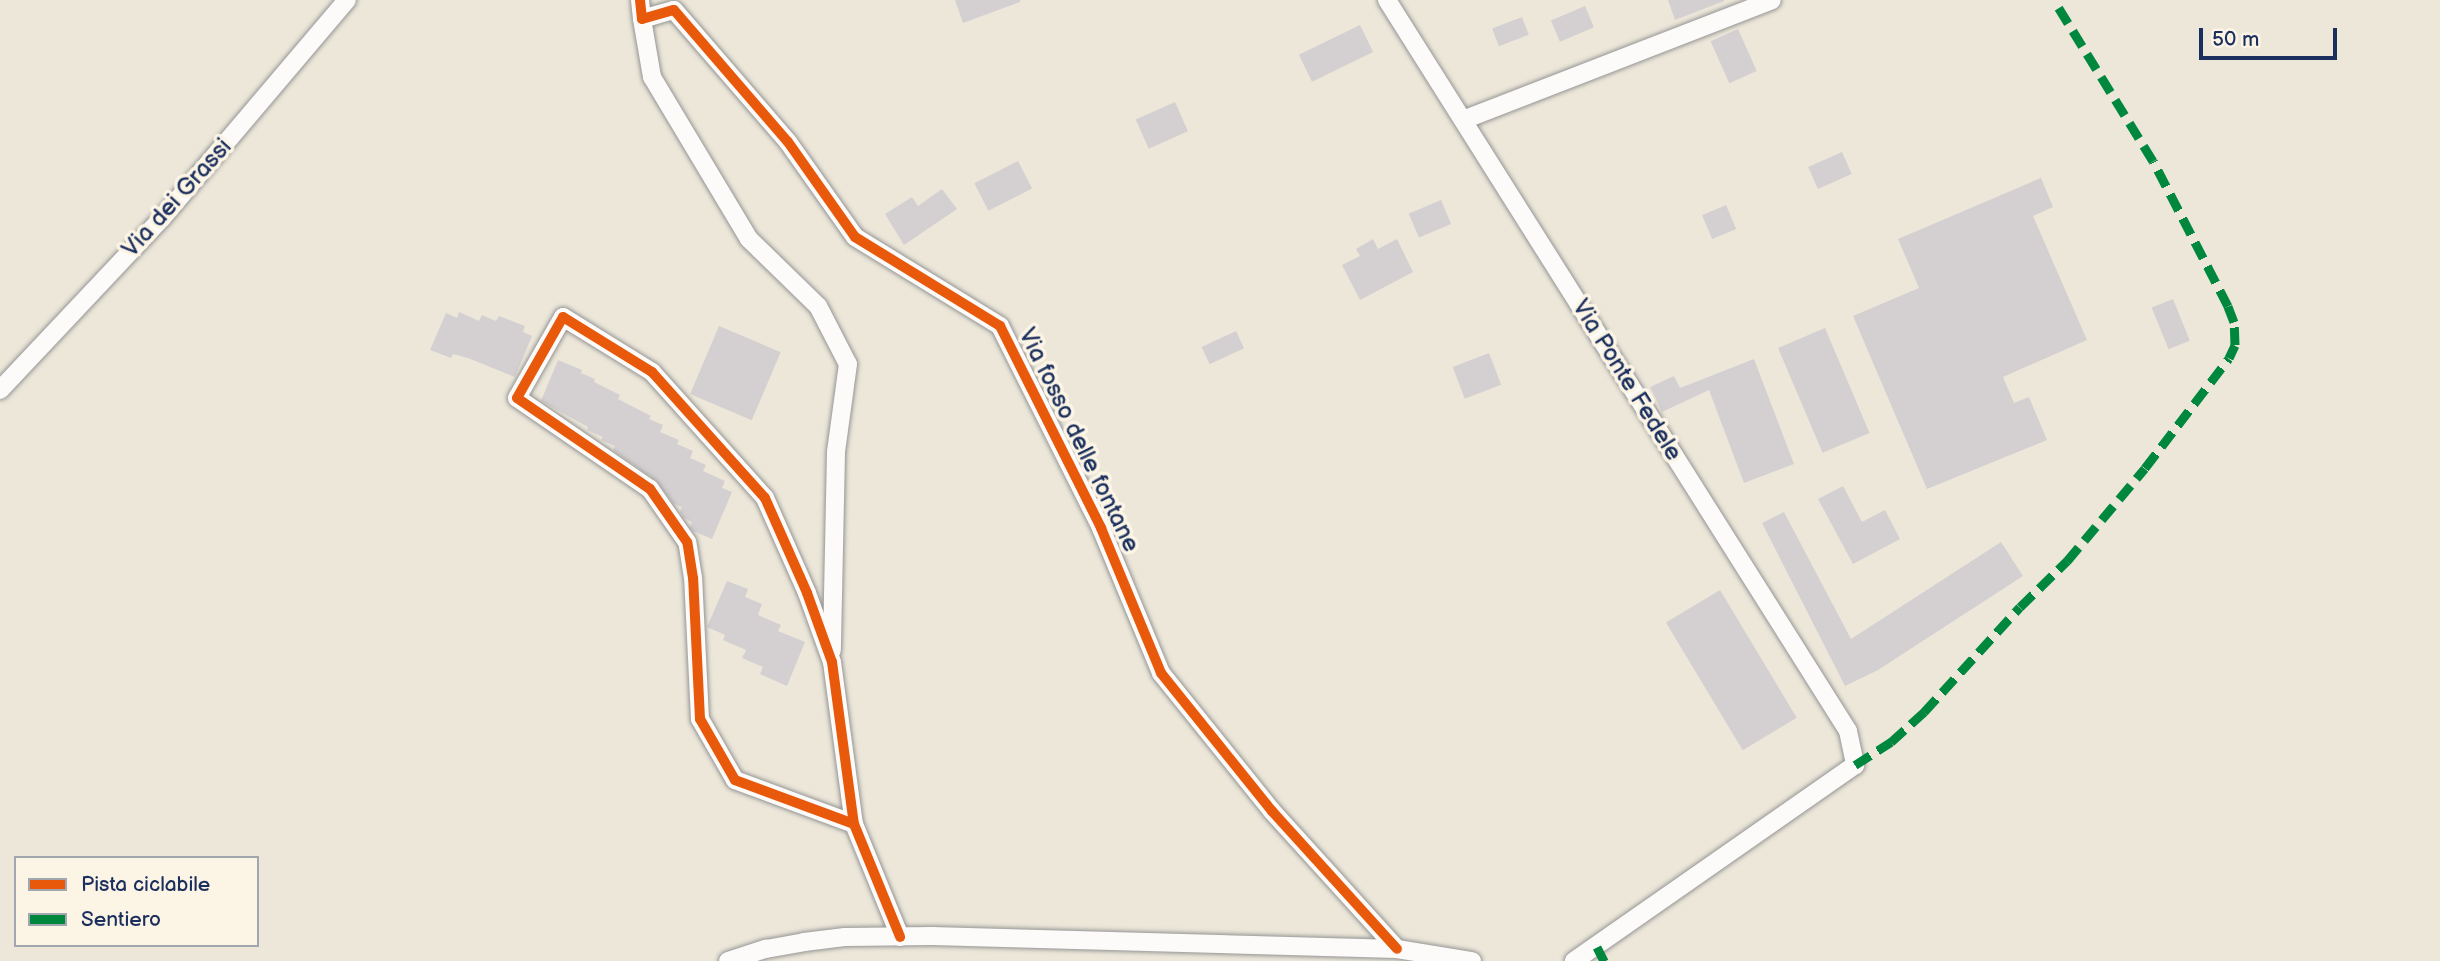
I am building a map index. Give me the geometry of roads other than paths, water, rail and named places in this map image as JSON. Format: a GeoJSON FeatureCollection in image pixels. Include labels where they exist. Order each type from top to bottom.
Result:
{"type":"FeatureCollection","features":[{"type":"Feature","properties":{"kind":"street","name":"Via dei Grassi"},"geometry":{"type":"LineString","coordinates":[[0,390],[163,218],[347,0]]}},
{"type":"Feature","properties":{"kind":"street"},"geometry":{"type":"LineString","coordinates":[[640,0],[652,77],[749,239],[818,306],[848,365],[836,452],[832,662],[854,824],[900,937]]}},
{"type":"Feature","properties":{"kind":"street","name":"Via Ponte Fedele"},"geometry":{"type":"LineString","coordinates":[[1387,0],[1848,731],[1855,765],[1574,961]]}},
{"type":"Feature","properties":{"kind":"street"},"geometry":{"type":"LineString","coordinates":[[1463,120],[1772,0]]}},
{"type":"Feature","properties":{"kind":"street","name":"Via fosso delle fontane"},"geometry":{"type":"LineString","coordinates":[[642,19],[674,10],[788,142],[855,237],[1000,326],[1101,528],[1161,673],[1272,811],[1396,948]]}},
{"type":"Feature","properties":{"kind":"street"},"geometry":{"type":"LineString","coordinates":[[832,662],[807,593],[765,498],[652,372],[563,317],[517,398],[650,489],[687,542],[693,578],[700,719],[735,780],[854,824]]}},
{"type":"Feature","properties":{"kind":"street"},"geometry":{"type":"LineString","coordinates":[[728,961],[794,943],[845,937],[900,937],[1093,938],[1396,948],[1472,961]]}}]}
